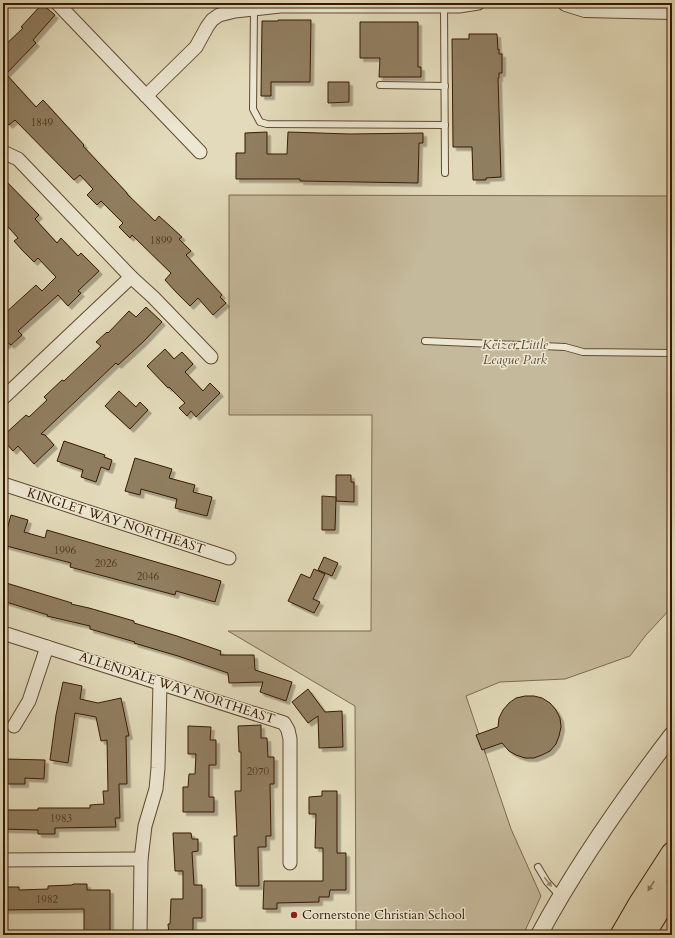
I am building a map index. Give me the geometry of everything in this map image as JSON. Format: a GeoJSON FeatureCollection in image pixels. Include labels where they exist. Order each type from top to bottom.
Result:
{"type":"FeatureCollection","features":[{"type":"Feature","properties":{"kind":"highway"},"geometry":{"type":"LineString","coordinates":[[621,935],[672,853]]}},
{"type":"Feature","properties":{"kind":"highway"},"geometry":{"type":"LineString","coordinates":[[644,935],[672,890]]}},
{"type":"Feature","properties":{"kind":"street"},"geometry":{"type":"LineString","coordinates":[[57,3],[200,152]]}},
{"type":"Feature","properties":{"kind":"street"},"geometry":{"type":"LineString","coordinates":[[146,96],[196,47],[212,20],[219,15],[253,6],[351,4],[444,4],[459,6],[478,3]]}},
{"type":"Feature","properties":{"kind":"street"},"geometry":{"type":"LineString","coordinates":[[566,3],[585,9],[672,12]]}},
{"type":"Feature","properties":{"kind":"street"},"geometry":{"type":"LineString","coordinates":[[3,152],[18,159],[131,277],[153,297],[211,357]]}},
{"type":"Feature","properties":{"kind":"street"},"geometry":{"type":"LineString","coordinates":[[3,398],[131,277]]}},
{"type":"Feature","properties":{"kind":"street","name":"KINGLET WAY NORTHEAST"},"geometry":{"type":"LineString","coordinates":[[3,484],[229,558]]}},
{"type":"Feature","properties":{"kind":"street","name":"ALLENDALE WAY NORTHEAST"},"geometry":{"type":"LineString","coordinates":[[3,633],[284,723],[288,730],[290,739],[290,863]]}},
{"type":"Feature","properties":{"kind":"street"},"geometry":{"type":"LineString","coordinates":[[14,726],[29,701],[47,647]]}},
{"type":"Feature","properties":{"kind":"street"},"geometry":{"type":"LineString","coordinates":[[140,935],[141,859],[146,826],[156,789],[158,768],[160,683]]}},
{"type":"Feature","properties":{"kind":"street"},"geometry":{"type":"LineString","coordinates":[[539,935],[576,870],[610,820],[672,735]]}},
{"type":"Feature","properties":{"kind":"street"},"geometry":{"type":"LineString","coordinates":[[3,860],[141,859]]}},
{"type":"Feature","properties":{"kind":"lane"},"geometry":{"type":"LineString","coordinates":[[444,4],[445,173]]}},
{"type":"Feature","properties":{"kind":"lane"},"geometry":{"type":"LineString","coordinates":[[253,6],[253,109],[260,122],[267,124],[445,125]]}},
{"type":"Feature","properties":{"kind":"lane"},"geometry":{"type":"LineString","coordinates":[[380,85],[445,86]]}},
{"type":"Feature","properties":{"kind":"lane"},"geometry":{"type":"LineString","coordinates":[[425,342],[565,347],[583,352],[672,352]]}},
{"type":"Feature","properties":{"kind":"lane"},"geometry":{"type":"LineString","coordinates":[[538,867],[547,882],[560,896]]}},
{"type":"Feature","properties":{"kind":"green space","name":"Keizer Little League Park"},"geometry":{"type":"Polygon","coordinates":[[[229,195],[672,196],[672,607],[646,635],[630,656],[565,679],[500,682],[466,696],[511,829],[541,896],[523,935],[356,935],[355,706],[228,631],[371,631],[372,415],[229,415],[229,195]]]}},
{"type":"Feature","properties":{"kind":"building"},"geometry":{"type":"Polygon","coordinates":[[[42,4],[55,15],[33,40],[36,43],[6,74],[36,107],[43,100],[127,194],[155,221],[159,216],[182,237],[179,239],[191,251],[186,255],[222,295],[220,297],[226,303],[213,315],[198,298],[190,306],[176,292],[165,280],[171,273],[132,235],[130,238],[119,227],[123,223],[101,201],[97,205],[87,195],[93,189],[80,175],[74,180],[15,120],[9,125],[3,119],[3,47],[23,28],[21,27],[42,4]]]}},
{"type":"Feature","properties":{"kind":"building"},"geometry":{"type":"Polygon","coordinates":[[[311,20],[310,82],[271,82],[271,96],[261,96],[262,21],[311,20]]]}},
{"type":"Feature","properties":{"kind":"building"},"geometry":{"type":"Polygon","coordinates":[[[360,22],[418,22],[418,67],[421,67],[421,77],[379,77],[380,58],[360,58],[360,22]]]}},
{"type":"Feature","properties":{"kind":"building"},"geometry":{"type":"Polygon","coordinates":[[[469,34],[497,34],[499,54],[502,54],[502,73],[499,73],[498,78],[501,177],[486,178],[486,180],[473,180],[472,147],[453,147],[452,39],[469,39],[469,34]]]}},
{"type":"Feature","properties":{"kind":"building"},"geometry":{"type":"Polygon","coordinates":[[[328,82],[349,82],[349,102],[328,103],[328,82]]]}},
{"type":"Feature","properties":{"kind":"building"},"geometry":{"type":"Polygon","coordinates":[[[267,132],[267,154],[287,154],[288,132],[350,134],[423,133],[423,143],[419,143],[418,183],[300,181],[300,179],[236,179],[236,153],[245,153],[245,133],[267,132]]]}},
{"type":"Feature","properties":{"kind":"building"},"geometry":{"type":"Polygon","coordinates":[[[3,178],[39,215],[35,219],[57,243],[61,238],[78,256],[81,253],[99,271],[78,291],[81,293],[68,306],[58,295],[18,331],[22,335],[11,345],[8,343],[3,348],[3,315],[36,285],[42,291],[56,277],[38,258],[34,262],[22,250],[14,241],[18,238],[3,221],[3,178]]]}},
{"type":"Feature","properties":{"kind":"building"},"geometry":{"type":"Polygon","coordinates":[[[146,307],[162,322],[144,341],[118,365],[116,363],[41,434],[45,435],[54,445],[34,464],[18,446],[13,451],[3,440],[3,436],[26,415],[29,417],[47,400],[44,397],[62,380],[64,381],[101,346],[96,342],[107,332],[108,333],[129,311],[136,317],[146,307]]]}},
{"type":"Feature","properties":{"kind":"building"},"geometry":{"type":"Polygon","coordinates":[[[165,349],[174,359],[182,352],[193,364],[185,372],[203,391],[210,383],[220,393],[196,417],[191,411],[187,416],[179,408],[185,403],[147,366],[165,349]]]}},
{"type":"Feature","properties":{"kind":"building"},"geometry":{"type":"Polygon","coordinates":[[[119,391],[136,407],[140,402],[148,410],[130,429],[105,406],[119,391]]]}},
{"type":"Feature","properties":{"kind":"building"},"geometry":{"type":"Polygon","coordinates":[[[64,441],[105,455],[104,457],[112,460],[109,470],[101,467],[96,482],[81,477],[83,470],[57,461],[64,441]]]}},
{"type":"Feature","properties":{"kind":"building"},"geometry":{"type":"Polygon","coordinates":[[[135,458],[172,469],[169,478],[195,485],[193,492],[212,497],[207,516],[175,508],[177,499],[141,489],[140,495],[125,491],[135,458]]]}},
{"type":"Feature","properties":{"kind":"building"},"geometry":{"type":"Polygon","coordinates":[[[336,475],[351,475],[351,482],[354,482],[354,502],[336,501],[336,475]]]}},
{"type":"Feature","properties":{"kind":"building"},"geometry":{"type":"Polygon","coordinates":[[[322,496],[336,497],[335,530],[322,530],[322,496]]]}},
{"type":"Feature","properties":{"kind":"building"},"geometry":{"type":"Polygon","coordinates":[[[11,515],[28,520],[24,532],[45,538],[47,530],[221,581],[215,602],[176,591],[175,595],[70,567],[71,563],[3,545],[3,533],[6,533],[11,515]]]}},
{"type":"Feature","properties":{"kind":"building"},"geometry":{"type":"Polygon","coordinates":[[[324,557],[338,563],[332,576],[318,570],[324,557]]]}},
{"type":"Feature","properties":{"kind":"building"},"geometry":{"type":"Polygon","coordinates":[[[314,569],[325,574],[313,599],[320,602],[314,613],[288,601],[301,574],[310,578],[314,569]]]}},
{"type":"Feature","properties":{"kind":"building"},"geometry":{"type":"Polygon","coordinates":[[[3,582],[72,603],[71,604],[134,621],[134,623],[221,651],[220,655],[254,655],[255,670],[292,682],[286,701],[260,692],[263,682],[229,683],[228,673],[134,643],[135,642],[90,629],[90,626],[47,616],[48,615],[3,601],[3,582]]]}},
{"type":"Feature","properties":{"kind":"building"},"geometry":{"type":"Polygon","coordinates":[[[63,682],[82,686],[80,699],[98,703],[121,698],[129,736],[126,736],[127,784],[119,784],[120,818],[115,818],[116,827],[55,828],[55,834],[38,834],[38,830],[3,829],[3,810],[90,808],[90,805],[104,804],[103,791],[108,791],[107,740],[101,741],[96,717],[75,713],[68,763],[50,760],[56,715],[63,682]]]}},
{"type":"Feature","properties":{"kind":"building"},"geometry":{"type":"Polygon","coordinates":[[[308,689],[325,712],[342,711],[343,747],[319,748],[318,716],[308,723],[292,702],[308,689]]]}},
{"type":"Feature","properties":{"kind":"building"},"geometry":{"type":"Polygon","coordinates":[[[525,696],[542,698],[550,703],[556,710],[560,718],[561,727],[556,744],[550,751],[534,758],[525,758],[516,755],[509,751],[502,743],[482,750],[476,735],[498,727],[499,718],[509,703],[516,698],[525,696]]]}},
{"type":"Feature","properties":{"kind":"building"},"geometry":{"type":"Polygon","coordinates":[[[261,725],[261,738],[267,738],[268,757],[274,757],[274,784],[270,784],[271,836],[266,836],[266,847],[258,847],[259,886],[236,886],[234,836],[237,836],[235,791],[241,791],[241,752],[239,752],[238,726],[261,725]]]}},
{"type":"Feature","properties":{"kind":"building"},"geometry":{"type":"Polygon","coordinates":[[[188,726],[211,727],[210,740],[216,740],[216,765],[209,765],[209,797],[214,797],[214,812],[183,812],[183,787],[188,787],[189,774],[195,774],[196,754],[188,754],[188,726]]]}},
{"type":"Feature","properties":{"kind":"building"},"geometry":{"type":"Polygon","coordinates":[[[6,759],[45,760],[44,779],[25,778],[25,784],[7,784],[6,759]]]}},
{"type":"Feature","properties":{"kind":"building"},"geometry":{"type":"Polygon","coordinates":[[[322,791],[337,791],[337,853],[346,853],[346,890],[330,890],[329,897],[319,897],[319,902],[277,903],[277,909],[263,909],[264,881],[323,881],[323,848],[315,848],[316,814],[309,814],[309,797],[322,796],[322,791]]]}},
{"type":"Feature","properties":{"kind":"building"},"geometry":{"type":"Polygon","coordinates":[[[173,833],[191,833],[192,839],[198,839],[198,851],[192,852],[194,885],[202,885],[202,918],[193,918],[193,935],[169,935],[168,924],[170,924],[171,899],[183,899],[183,871],[175,871],[173,833]]]}},
{"type":"Feature","properties":{"kind":"building"},"geometry":{"type":"Polygon","coordinates":[[[87,884],[87,890],[110,890],[110,935],[84,935],[84,909],[3,910],[3,887],[19,887],[19,890],[48,889],[48,886],[87,884]]]}},
{"type":"Feature","properties":{"kind":"place","name":"Cornerstone Christian School"},"geometry":{"type":"Point","coordinates":[294,915]}}]}
